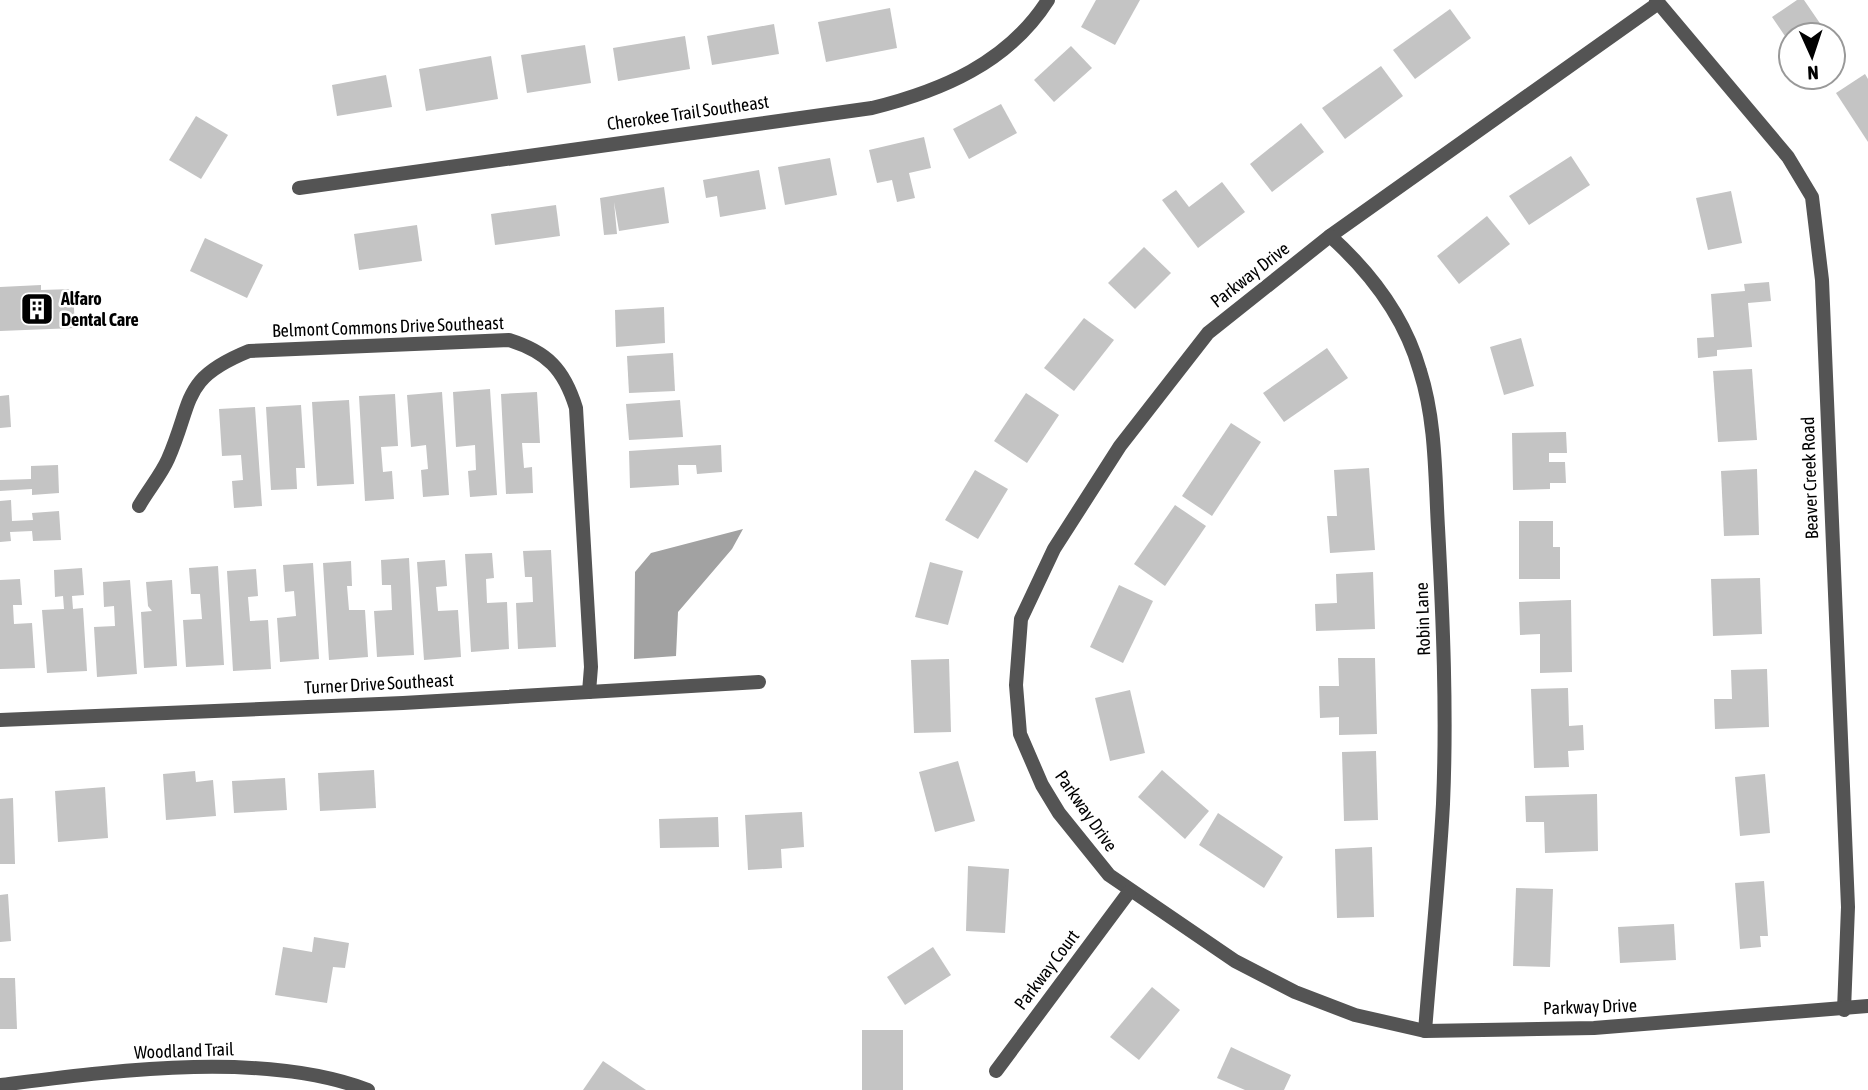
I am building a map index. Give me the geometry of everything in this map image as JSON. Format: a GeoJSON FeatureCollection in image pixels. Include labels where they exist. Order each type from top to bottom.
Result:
{"type":"FeatureCollection","features":[{"type":"Feature","properties":{"kind":"street","name":"Cherokee Trail Southeast"},"geometry":{"type":"LineString","coordinates":[[299,188],[872,108],[920,96],[956,82],[989,61],[1015,39],[1048,0]]}},
{"type":"Feature","properties":{"kind":"street","name":"Parkway Drive"},"geometry":{"type":"LineString","coordinates":[[1657,2],[1330,236],[1208,333],[1120,446],[1054,549],[1021,619],[1016,685],[1020,734],[1042,785],[1059,813],[1090,855],[1129,892],[1235,961],[1295,992],[1355,1015],[1425,1031],[1594,1028],[1868,1006]]}},
{"type":"Feature","properties":{"kind":"street","name":"Beaver Creek Road"},"geometry":{"type":"LineString","coordinates":[[1657,2],[1788,157],[1812,197],[1822,281],[1848,906],[1844,1010]]}},
{"type":"Feature","properties":{"kind":"street","name":"Robin Lane"},"geometry":{"type":"LineString","coordinates":[[1330,236],[1347,251],[1390,304],[1420,370],[1429,405],[1441,573],[1444,695],[1443,804],[1425,1031]]}},
{"type":"Feature","properties":{"kind":"street","name":"Belmont Commons Drive Southeast"},"geometry":{"type":"LineString","coordinates":[[139,506],[167,459],[187,398],[205,374],[224,361],[249,351],[509,340],[536,348],[550,360],[570,388],[576,408],[589,642],[589,692]]}},
{"type":"Feature","properties":{"kind":"street","name":"Turner Drive Southeast"},"geometry":{"type":"LineString","coordinates":[[0,720],[403,703],[759,682]]}},
{"type":"Feature","properties":{"kind":"street","name":"Parkway Court"},"geometry":{"type":"LineString","coordinates":[[996,1071],[1129,892]]}},
{"type":"Feature","properties":{"kind":"street","name":"Woodland Trail"},"geometry":{"type":"LineString","coordinates":[[0,1085],[222,1067],[318,1074],[368,1090]]}},
{"type":"Feature","properties":{"kind":"shaded area"},"geometry":{"type":"Polygon","coordinates":[[[743,529],[732,549],[678,612],[676,656],[634,659],[635,572],[651,553],[743,529]]]}},
{"type":"Feature","properties":{"kind":"building"},"geometry":{"type":"Polygon","coordinates":[[[1096,0],[1140,0],[1115,45],[1081,27],[1096,0]]]}},
{"type":"Feature","properties":{"kind":"building"},"geometry":{"type":"Polygon","coordinates":[[[1797,0],[1804,0],[1818,21],[1777,21],[1777,24],[1772,17],[1797,0]]]}},
{"type":"Feature","properties":{"kind":"building"},"geometry":{"type":"Polygon","coordinates":[[[890,8],[897,48],[826,62],[818,22],[890,8]]]}},
{"type":"Feature","properties":{"kind":"building"},"geometry":{"type":"Polygon","coordinates":[[[1450,9],[1471,38],[1415,79],[1393,50],[1450,9]]]}},
{"type":"Feature","properties":{"kind":"building"},"geometry":{"type":"Polygon","coordinates":[[[774,24],[779,54],[712,65],[707,36],[774,24]]]}},
{"type":"Feature","properties":{"kind":"building"},"geometry":{"type":"Polygon","coordinates":[[[685,36],[690,69],[618,81],[613,48],[685,36]]]}},
{"type":"Feature","properties":{"kind":"building"},"geometry":{"type":"Polygon","coordinates":[[[585,45],[591,83],[527,93],[521,55],[585,45]]]}},
{"type":"Feature","properties":{"kind":"building"},"geometry":{"type":"Polygon","coordinates":[[[1071,46],[1092,68],[1054,102],[1034,80],[1071,46]]]}},
{"type":"Feature","properties":{"kind":"building"},"geometry":{"type":"Polygon","coordinates":[[[491,56],[498,99],[426,111],[419,69],[491,56]]]}},
{"type":"Feature","properties":{"kind":"building"},"geometry":{"type":"Polygon","coordinates":[[[1381,66],[1403,96],[1345,139],[1322,108],[1381,66]]]}},
{"type":"Feature","properties":{"kind":"building"},"geometry":{"type":"Polygon","coordinates":[[[1865,74],[1868,79],[1868,142],[1836,93],[1847,91],[1847,86],[1865,74]]]}},
{"type":"Feature","properties":{"kind":"building"},"geometry":{"type":"Polygon","coordinates":[[[386,75],[392,107],[337,116],[332,85],[386,75]]]}},
{"type":"Feature","properties":{"kind":"building"},"geometry":{"type":"Polygon","coordinates":[[[1001,104],[1017,133],[969,159],[953,129],[1001,104]]]}},
{"type":"Feature","properties":{"kind":"building"},"geometry":{"type":"Polygon","coordinates":[[[196,116],[228,135],[201,179],[169,160],[196,116]]]}},
{"type":"Feature","properties":{"kind":"building"},"geometry":{"type":"Polygon","coordinates":[[[1301,123],[1324,152],[1272,192],[1250,164],[1301,123]]]}},
{"type":"Feature","properties":{"kind":"building"},"geometry":{"type":"Polygon","coordinates":[[[924,137],[931,168],[909,173],[915,198],[897,202],[892,180],[877,183],[869,150],[924,137]]]}},
{"type":"Feature","properties":{"kind":"building"},"geometry":{"type":"Polygon","coordinates":[[[1571,156],[1590,185],[1529,225],[1509,196],[1571,156]]]}},
{"type":"Feature","properties":{"kind":"building"},"geometry":{"type":"Polygon","coordinates":[[[830,158],[837,195],[785,205],[778,167],[830,158]]]}},
{"type":"Feature","properties":{"kind":"building"},"geometry":{"type":"Polygon","coordinates":[[[759,170],[766,209],[720,217],[717,196],[706,198],[703,180],[759,170]]]}},
{"type":"Feature","properties":{"kind":"building"},"geometry":{"type":"Polygon","coordinates":[[[1222,182],[1245,212],[1198,248],[1162,200],[1176,190],[1189,207],[1222,182]]]}},
{"type":"Feature","properties":{"kind":"building"},"geometry":{"type":"Polygon","coordinates":[[[664,187],[669,223],[619,231],[614,202],[617,234],[604,235],[600,198],[664,187]]]}},
{"type":"Feature","properties":{"kind":"building"},"geometry":{"type":"Polygon","coordinates":[[[1731,191],[1742,243],[1708,250],[1696,198],[1731,191]]]}},
{"type":"Feature","properties":{"kind":"building"},"geometry":{"type":"Polygon","coordinates":[[[556,205],[560,236],[495,245],[491,214],[556,205]]]}},
{"type":"Feature","properties":{"kind":"building"},"geometry":{"type":"Polygon","coordinates":[[[1487,216],[1510,244],[1459,284],[1437,256],[1487,216]]]}},
{"type":"Feature","properties":{"kind":"building"},"geometry":{"type":"Polygon","coordinates":[[[417,225],[422,261],[359,270],[354,234],[417,225]]]}},
{"type":"Feature","properties":{"kind":"building"},"geometry":{"type":"Polygon","coordinates":[[[205,238],[263,265],[247,298],[190,271],[205,238]]]}},
{"type":"Feature","properties":{"kind":"building"},"geometry":{"type":"Polygon","coordinates":[[[1144,247],[1171,273],[1135,309],[1108,283],[1144,247]]]}},
{"type":"Feature","properties":{"kind":"building"},"geometry":{"type":"Polygon","coordinates":[[[1769,282],[1771,301],[1748,303],[1752,347],[1717,350],[1717,356],[1698,358],[1697,338],[1714,337],[1711,294],[1745,291],[1744,284],[1769,282]]]}},
{"type":"Feature","properties":{"kind":"building","name":"Alfaro Dental Care"},"geometry":{"type":"Polygon","coordinates":[[[41,285],[41,290],[73,289],[75,328],[0,331],[0,287],[41,285]]]}},
{"type":"Feature","properties":{"kind":"building"},"geometry":{"type":"Polygon","coordinates":[[[664,307],[665,343],[616,347],[615,310],[664,307]]]}},
{"type":"Feature","properties":{"kind":"building"},"geometry":{"type":"Polygon","coordinates":[[[1084,318],[1114,340],[1074,391],[1044,368],[1084,318]]]}},
{"type":"Feature","properties":{"kind":"building"},"geometry":{"type":"Polygon","coordinates":[[[1521,338],[1534,386],[1504,395],[1490,347],[1521,338]]]}},
{"type":"Feature","properties":{"kind":"building"},"geometry":{"type":"Polygon","coordinates":[[[1327,348],[1348,378],[1284,422],[1263,393],[1327,348]]]}},
{"type":"Feature","properties":{"kind":"building"},"geometry":{"type":"Polygon","coordinates":[[[673,353],[675,391],[629,393],[627,356],[673,353]]]}},
{"type":"Feature","properties":{"kind":"building"},"geometry":{"type":"Polygon","coordinates":[[[1752,369],[1757,440],[1718,442],[1713,371],[1752,369]]]}},
{"type":"Feature","properties":{"kind":"building"},"geometry":{"type":"Polygon","coordinates":[[[490,389],[497,495],[470,497],[468,471],[476,470],[475,445],[456,447],[453,392],[490,389]]]}},
{"type":"Feature","properties":{"kind":"building"},"geometry":{"type":"Polygon","coordinates":[[[442,392],[449,495],[423,497],[421,470],[428,469],[426,445],[411,447],[407,395],[442,392]]]}},
{"type":"Feature","properties":{"kind":"building"},"geometry":{"type":"Polygon","coordinates":[[[537,392],[540,443],[522,443],[524,468],[532,467],[533,493],[506,494],[501,394],[537,392]]]}},
{"type":"Feature","properties":{"kind":"building"},"geometry":{"type":"Polygon","coordinates":[[[1026,393],[1059,415],[1027,463],[994,441],[1026,393]]]}},
{"type":"Feature","properties":{"kind":"building"},"geometry":{"type":"Polygon","coordinates":[[[395,394],[398,446],[381,447],[383,472],[392,471],[394,499],[365,501],[359,396],[395,394]]]}},
{"type":"Feature","properties":{"kind":"building"},"geometry":{"type":"Polygon","coordinates":[[[9,395],[11,427],[0,428],[0,396],[9,395]]]}},
{"type":"Feature","properties":{"kind":"building"},"geometry":{"type":"Polygon","coordinates":[[[349,400],[354,484],[317,486],[312,402],[349,400]]]}},
{"type":"Feature","properties":{"kind":"building"},"geometry":{"type":"Polygon","coordinates":[[[680,400],[683,437],[629,440],[626,404],[680,400]]]}},
{"type":"Feature","properties":{"kind":"building"},"geometry":{"type":"Polygon","coordinates":[[[301,405],[305,468],[296,468],[297,489],[271,490],[266,407],[301,405]]]}},
{"type":"Feature","properties":{"kind":"building"},"geometry":{"type":"Polygon","coordinates":[[[255,407],[262,506],[234,508],[232,481],[243,480],[241,455],[222,456],[219,409],[255,407]]]}},
{"type":"Feature","properties":{"kind":"building"},"geometry":{"type":"Polygon","coordinates":[[[1231,423],[1261,442],[1212,516],[1182,496],[1231,423]]]}},
{"type":"Feature","properties":{"kind":"building"},"geometry":{"type":"Polygon","coordinates":[[[1566,432],[1567,453],[1549,453],[1549,462],[1565,462],[1566,483],[1550,483],[1550,489],[1513,490],[1512,433],[1566,432]]]}},
{"type":"Feature","properties":{"kind":"building"},"geometry":{"type":"Polygon","coordinates":[[[721,445],[722,472],[697,474],[696,465],[678,465],[679,485],[630,488],[629,451],[721,445]]]}},
{"type":"Feature","properties":{"kind":"building"},"geometry":{"type":"Polygon","coordinates":[[[58,465],[59,493],[32,495],[32,489],[0,491],[0,480],[31,479],[31,466],[58,465]]]}},
{"type":"Feature","properties":{"kind":"building"},"geometry":{"type":"Polygon","coordinates":[[[1369,468],[1375,550],[1330,553],[1327,516],[1337,516],[1334,470],[1369,468]]]}},
{"type":"Feature","properties":{"kind":"building"},"geometry":{"type":"Polygon","coordinates":[[[1757,469],[1759,535],[1724,536],[1721,471],[1757,469]]]}},
{"type":"Feature","properties":{"kind":"building"},"geometry":{"type":"Polygon","coordinates":[[[975,470],[1008,489],[978,539],[945,520],[975,470]]]}},
{"type":"Feature","properties":{"kind":"building"},"geometry":{"type":"Polygon","coordinates":[[[11,500],[12,521],[33,520],[32,513],[59,511],[61,540],[33,541],[32,531],[10,532],[11,541],[0,542],[0,501],[11,500]]]}},
{"type":"Feature","properties":{"kind":"building"},"geometry":{"type":"Polygon","coordinates":[[[1175,505],[1206,526],[1165,586],[1134,564],[1175,505]]]}},
{"type":"Feature","properties":{"kind":"building"},"geometry":{"type":"Polygon","coordinates":[[[1519,521],[1553,521],[1553,547],[1560,547],[1560,579],[1519,579],[1519,521]]]}},
{"type":"Feature","properties":{"kind":"building"},"geometry":{"type":"Polygon","coordinates":[[[551,550],[556,647],[518,649],[516,603],[533,602],[532,577],[525,577],[523,551],[551,550]]]}},
{"type":"Feature","properties":{"kind":"building"},"geometry":{"type":"Polygon","coordinates":[[[492,553],[494,578],[486,579],[487,603],[507,602],[509,649],[471,652],[465,554],[492,553]]]}},
{"type":"Feature","properties":{"kind":"building"},"geometry":{"type":"Polygon","coordinates":[[[409,558],[414,655],[377,657],[374,611],[392,610],[391,585],[382,585],[381,560],[409,558]]]}},
{"type":"Feature","properties":{"kind":"building"},"geometry":{"type":"Polygon","coordinates":[[[445,560],[447,586],[436,587],[438,611],[458,610],[461,657],[424,660],[417,562],[445,560]]]}},
{"type":"Feature","properties":{"kind":"building"},"geometry":{"type":"Polygon","coordinates":[[[351,561],[352,586],[347,586],[349,610],[365,610],[368,657],[329,660],[323,563],[351,561]]]}},
{"type":"Feature","properties":{"kind":"building"},"geometry":{"type":"Polygon","coordinates":[[[930,562],[963,571],[948,625],[915,617],[930,562]]]}},
{"type":"Feature","properties":{"kind":"building"},"geometry":{"type":"Polygon","coordinates":[[[313,563],[319,659],[280,662],[277,618],[296,616],[294,591],[285,592],[283,565],[313,563]]]}},
{"type":"Feature","properties":{"kind":"building"},"geometry":{"type":"Polygon","coordinates":[[[218,566],[224,665],[186,667],[183,620],[202,619],[200,594],[191,594],[189,568],[218,566]]]}},
{"type":"Feature","properties":{"kind":"building"},"geometry":{"type":"Polygon","coordinates":[[[82,568],[84,595],[72,596],[73,609],[83,608],[87,671],[47,673],[42,610],[64,609],[63,596],[55,597],[54,570],[82,568]]]}},
{"type":"Feature","properties":{"kind":"building"},"geometry":{"type":"Polygon","coordinates":[[[256,569],[258,596],[248,597],[250,621],[268,620],[271,669],[233,671],[227,571],[256,569]]]}},
{"type":"Feature","properties":{"kind":"building"},"geometry":{"type":"Polygon","coordinates":[[[1373,572],[1375,629],[1316,631],[1315,604],[1337,603],[1336,574],[1373,572]]]}},
{"type":"Feature","properties":{"kind":"building"},"geometry":{"type":"Polygon","coordinates":[[[1760,578],[1762,634],[1713,636],[1711,579],[1760,578]]]}},
{"type":"Feature","properties":{"kind":"building"},"geometry":{"type":"Polygon","coordinates":[[[20,579],[22,605],[13,605],[14,624],[32,623],[35,668],[0,669],[0,580],[20,579]]]}},
{"type":"Feature","properties":{"kind":"building"},"geometry":{"type":"Polygon","coordinates":[[[130,580],[137,674],[97,677],[94,627],[115,626],[114,606],[104,607],[103,582],[130,580]]]}},
{"type":"Feature","properties":{"kind":"building"},"geometry":{"type":"Polygon","coordinates":[[[172,580],[177,666],[144,668],[141,612],[152,611],[148,606],[146,582],[172,580]]]}},
{"type":"Feature","properties":{"kind":"building"},"geometry":{"type":"Polygon","coordinates":[[[1119,585],[1153,601],[1123,663],[1090,647],[1119,585]]]}},
{"type":"Feature","properties":{"kind":"building"},"geometry":{"type":"Polygon","coordinates":[[[1571,600],[1572,672],[1540,673],[1540,634],[1520,635],[1519,602],[1571,600]]]}},
{"type":"Feature","properties":{"kind":"building"},"geometry":{"type":"Polygon","coordinates":[[[1338,658],[1375,658],[1377,734],[1339,735],[1339,717],[1320,718],[1319,686],[1339,686],[1338,658]]]}},
{"type":"Feature","properties":{"kind":"building"},"geometry":{"type":"Polygon","coordinates":[[[949,659],[951,732],[914,733],[911,660],[949,659]]]}},
{"type":"Feature","properties":{"kind":"building"},"geometry":{"type":"Polygon","coordinates":[[[1767,669],[1769,727],[1715,729],[1714,699],[1732,699],[1731,670],[1767,669]]]}},
{"type":"Feature","properties":{"kind":"building"},"geometry":{"type":"Polygon","coordinates":[[[1568,688],[1569,726],[1583,725],[1584,750],[1568,751],[1569,767],[1534,768],[1531,689],[1568,688]]]}},
{"type":"Feature","properties":{"kind":"building"},"geometry":{"type":"Polygon","coordinates":[[[1130,690],[1145,753],[1110,761],[1095,698],[1130,690]]]}},
{"type":"Feature","properties":{"kind":"building"},"geometry":{"type":"Polygon","coordinates":[[[1376,751],[1378,820],[1344,821],[1342,752],[1376,751]]]}},
{"type":"Feature","properties":{"kind":"building"},"geometry":{"type":"Polygon","coordinates":[[[958,761],[975,821],[935,832],[919,772],[958,761]]]}},
{"type":"Feature","properties":{"kind":"building"},"geometry":{"type":"Polygon","coordinates":[[[374,770],[376,808],[320,811],[318,773],[374,770]]]}},
{"type":"Feature","properties":{"kind":"building"},"geometry":{"type":"Polygon","coordinates":[[[1162,770],[1209,811],[1185,839],[1138,797],[1162,770]]]}},
{"type":"Feature","properties":{"kind":"building"},"geometry":{"type":"Polygon","coordinates":[[[195,771],[196,782],[213,780],[216,816],[166,820],[163,774],[195,771]]]}},
{"type":"Feature","properties":{"kind":"building"},"geometry":{"type":"Polygon","coordinates":[[[1765,774],[1770,833],[1740,836],[1735,777],[1765,774]]]}},
{"type":"Feature","properties":{"kind":"building"},"geometry":{"type":"Polygon","coordinates":[[[285,778],[287,810],[234,813],[232,781],[285,778]]]}},
{"type":"Feature","properties":{"kind":"building"},"geometry":{"type":"Polygon","coordinates":[[[105,787],[108,838],[58,842],[55,791],[105,787]]]}},
{"type":"Feature","properties":{"kind":"building"},"geometry":{"type":"Polygon","coordinates":[[[1597,794],[1598,851],[1545,853],[1544,822],[1526,822],[1525,796],[1597,794]]]}},
{"type":"Feature","properties":{"kind":"building"},"geometry":{"type":"Polygon","coordinates":[[[13,798],[15,864],[0,864],[0,799],[13,798]]]}},
{"type":"Feature","properties":{"kind":"building"},"geometry":{"type":"Polygon","coordinates":[[[802,812],[804,847],[781,849],[782,868],[748,870],[745,815],[802,812]]]}},
{"type":"Feature","properties":{"kind":"building"},"geometry":{"type":"Polygon","coordinates":[[[1218,813],[1283,857],[1264,888],[1199,845],[1218,813]]]}},
{"type":"Feature","properties":{"kind":"building"},"geometry":{"type":"Polygon","coordinates":[[[718,817],[719,847],[660,848],[659,819],[718,817]]]}},
{"type":"Feature","properties":{"kind":"building"},"geometry":{"type":"Polygon","coordinates":[[[1372,847],[1374,917],[1337,918],[1335,849],[1372,847]]]}},
{"type":"Feature","properties":{"kind":"building"},"geometry":{"type":"Polygon","coordinates":[[[968,866],[1009,869],[1005,933],[966,931],[968,866]]]}},
{"type":"Feature","properties":{"kind":"building"},"geometry":{"type":"Polygon","coordinates":[[[1764,881],[1768,936],[1760,936],[1761,947],[1740,949],[1735,883],[1764,881]]]}},
{"type":"Feature","properties":{"kind":"building"},"geometry":{"type":"Polygon","coordinates":[[[1516,888],[1553,889],[1550,967],[1513,966],[1516,888]]]}},
{"type":"Feature","properties":{"kind":"building"},"geometry":{"type":"Polygon","coordinates":[[[8,894],[11,941],[0,942],[0,895],[8,894]]]}},
{"type":"Feature","properties":{"kind":"building"},"geometry":{"type":"Polygon","coordinates":[[[1674,924],[1676,960],[1620,963],[1618,927],[1674,924]]]}},
{"type":"Feature","properties":{"kind":"building"},"geometry":{"type":"Polygon","coordinates":[[[314,937],[349,943],[345,968],[333,967],[327,1003],[275,995],[283,947],[312,952],[314,937]]]}},
{"type":"Feature","properties":{"kind":"building"},"geometry":{"type":"Polygon","coordinates":[[[933,947],[951,975],[905,1005],[887,977],[933,947]]]}},
{"type":"Feature","properties":{"kind":"building"},"geometry":{"type":"Polygon","coordinates":[[[0,978],[15,978],[17,1029],[0,1029],[0,978]]]}},
{"type":"Feature","properties":{"kind":"building"},"geometry":{"type":"Polygon","coordinates":[[[1152,987],[1180,1010],[1139,1060],[1110,1037],[1152,987]]]}},
{"type":"Feature","properties":{"kind":"building"},"geometry":{"type":"Polygon","coordinates":[[[862,1030],[903,1030],[903,1090],[862,1090],[862,1030]]]}},
{"type":"Feature","properties":{"kind":"building"},"geometry":{"type":"Polygon","coordinates":[[[1231,1047],[1291,1075],[1284,1090],[1245,1090],[1217,1078],[1231,1047]]]}},
{"type":"Feature","properties":{"kind":"building"},"geometry":{"type":"Polygon","coordinates":[[[603,1061],[646,1090],[583,1090],[603,1061]]]}},
{"type":"Feature","properties":{"kind":"place","name":"Alfaro Dental Care"},"geometry":{"type":"Point","coordinates":[37,309]}}]}
